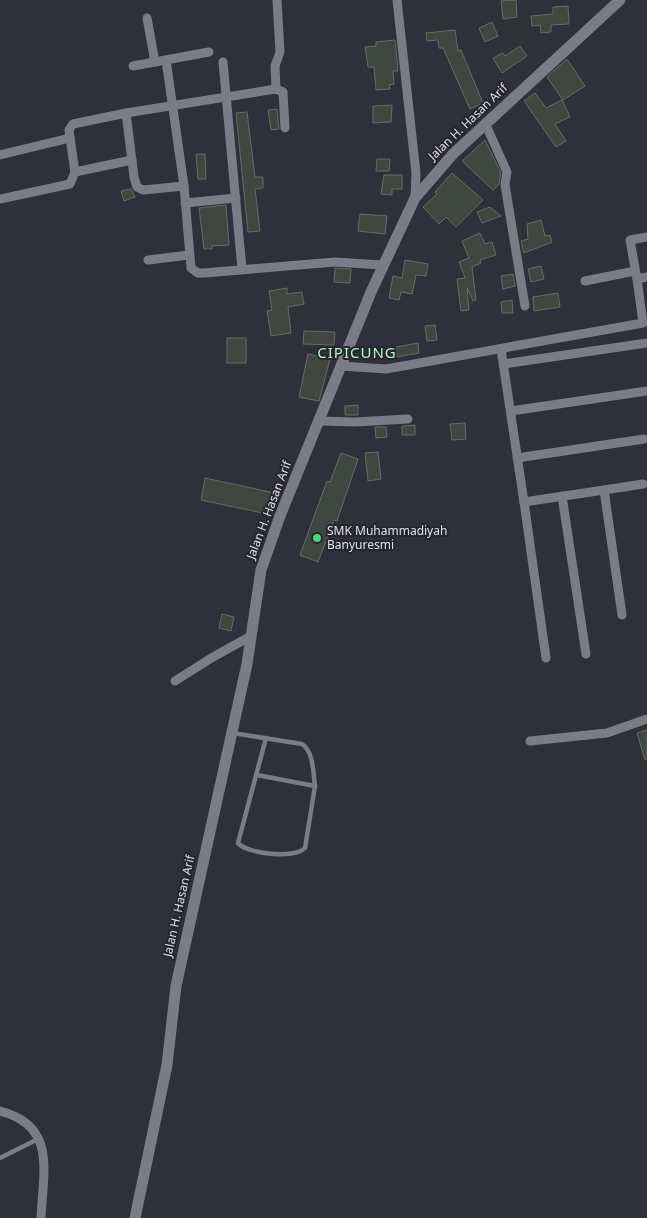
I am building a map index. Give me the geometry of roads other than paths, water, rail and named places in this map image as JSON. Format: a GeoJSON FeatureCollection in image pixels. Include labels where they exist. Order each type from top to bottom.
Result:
{"type":"FeatureCollection","features":[{"type":"Feature","properties":{"kind":"main road","name":"Jalan H. Hasan Arif"},"geometry":{"type":"LineString","coordinates":[[135,1218],[167,1065],[176,986],[232,733],[251,636],[261,570],[319,421],[382,265],[415,198],[453,154],[485,123],[620,0]]}},
{"type":"Feature","properties":{"kind":"street"},"geometry":{"type":"LineString","coordinates":[[276,0],[280,53],[275,66],[276,88]]}},
{"type":"Feature","properties":{"kind":"street"},"geometry":{"type":"LineString","coordinates":[[397,0],[416,172],[415,198]]}},
{"type":"Feature","properties":{"kind":"street"},"geometry":{"type":"LineString","coordinates":[[147,18],[155,62]]}},
{"type":"Feature","properties":{"kind":"street"},"geometry":{"type":"LineString","coordinates":[[133,66],[209,52]]}},
{"type":"Feature","properties":{"kind":"street"},"geometry":{"type":"LineString","coordinates":[[166,60],[184,186],[191,268],[198,273],[335,262],[382,265]]}},
{"type":"Feature","properties":{"kind":"street"},"geometry":{"type":"LineString","coordinates":[[223,62],[242,269]]}},
{"type":"Feature","properties":{"kind":"street"},"geometry":{"type":"LineString","coordinates":[[0,199],[70,184],[75,172],[69,130],[73,124],[126,113],[226,98],[276,88],[283,92],[284,128]]}},
{"type":"Feature","properties":{"kind":"street"},"geometry":{"type":"LineString","coordinates":[[126,113],[135,182],[140,190],[184,186]]}},
{"type":"Feature","properties":{"kind":"street"},"geometry":{"type":"LineString","coordinates":[[485,123],[507,172],[506,190],[525,306]]}},
{"type":"Feature","properties":{"kind":"street"},"geometry":{"type":"LineString","coordinates":[[0,155],[70,138]]}},
{"type":"Feature","properties":{"kind":"street"},"geometry":{"type":"LineString","coordinates":[[75,172],[132,160]]}},
{"type":"Feature","properties":{"kind":"street"},"geometry":{"type":"LineString","coordinates":[[185,203],[236,198]]}},
{"type":"Feature","properties":{"kind":"street"},"geometry":{"type":"LineString","coordinates":[[341,366],[386,369],[645,323],[630,240],[647,237]]}},
{"type":"Feature","properties":{"kind":"street"},"geometry":{"type":"LineString","coordinates":[[148,260],[190,255]]}},
{"type":"Feature","properties":{"kind":"street"},"geometry":{"type":"LineString","coordinates":[[585,281],[636,275],[647,277]]}},
{"type":"Feature","properties":{"kind":"street"},"geometry":{"type":"LineString","coordinates":[[504,364],[647,343]]}},
{"type":"Feature","properties":{"kind":"street"},"geometry":{"type":"LineString","coordinates":[[501,349],[546,658]]}},
{"type":"Feature","properties":{"kind":"street"},"geometry":{"type":"LineString","coordinates":[[510,412],[647,390]]}},
{"type":"Feature","properties":{"kind":"street"},"geometry":{"type":"LineString","coordinates":[[319,421],[355,422],[408,419]]}},
{"type":"Feature","properties":{"kind":"street"},"geometry":{"type":"LineString","coordinates":[[517,458],[644,439]]}},
{"type":"Feature","properties":{"kind":"street"},"geometry":{"type":"LineString","coordinates":[[524,502],[643,484]]}},
{"type":"Feature","properties":{"kind":"street"},"geometry":{"type":"LineString","coordinates":[[604,490],[622,615]]}},
{"type":"Feature","properties":{"kind":"street"},"geometry":{"type":"LineString","coordinates":[[562,496],[586,654]]}},
{"type":"Feature","properties":{"kind":"street"},"geometry":{"type":"LineString","coordinates":[[175,681],[251,636]]}},
{"type":"Feature","properties":{"kind":"street"},"geometry":{"type":"LineString","coordinates":[[530,740],[607,733],[647,719]]}},
{"type":"Feature","properties":{"kind":"street"},"geometry":{"type":"LineString","coordinates":[[0,1111],[22,1119],[32,1126],[38,1139],[44,1155],[41,1218]]}},
{"type":"Feature","properties":{"kind":"lane"},"geometry":{"type":"LineString","coordinates":[[232,733],[266,738],[302,744],[307,748],[315,786],[304,848],[301,852],[291,855],[265,853],[242,848],[238,841],[266,738]]}},
{"type":"Feature","properties":{"kind":"lane"},"geometry":{"type":"LineString","coordinates":[[257,775],[315,786]]}},
{"type":"Feature","properties":{"kind":"lane"},"geometry":{"type":"LineString","coordinates":[[0,1158],[38,1139]]}},
{"type":"Feature","properties":{"kind":"place","name":"SMK Muhammadiyah Banyuresmi"},"geometry":{"type":"Point","coordinates":[317,538]}},
{"type":"Feature","properties":{"kind":"district","name":"CIPICUNG"},"geometry":{"type":"Point","coordinates":[357,353]}}]}
